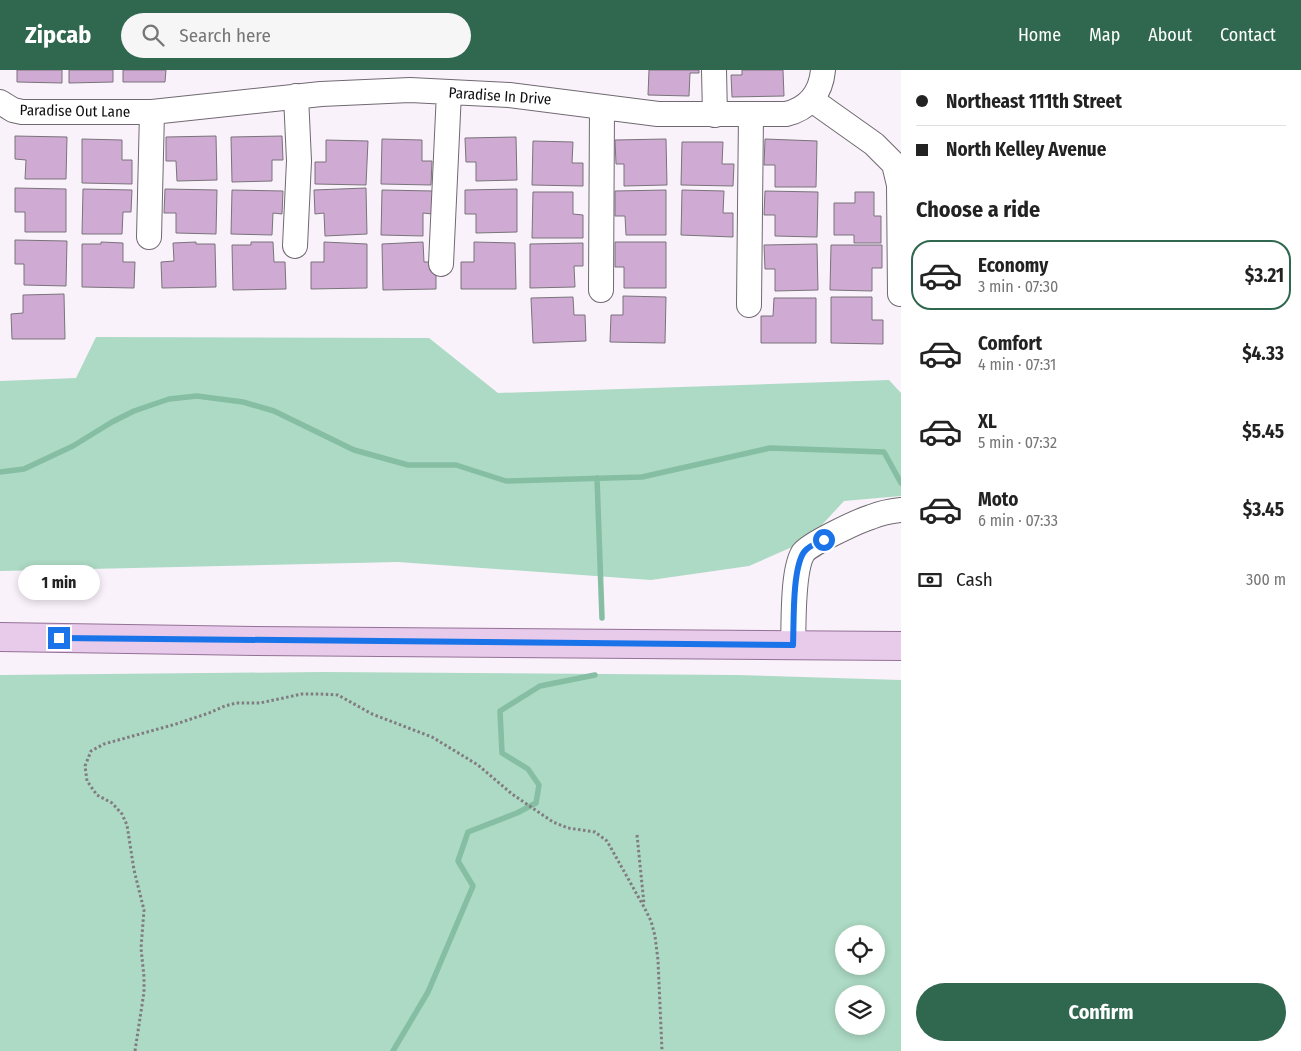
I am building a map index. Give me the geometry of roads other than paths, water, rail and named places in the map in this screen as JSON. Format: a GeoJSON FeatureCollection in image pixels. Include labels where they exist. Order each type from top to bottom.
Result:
{"type":"FeatureCollection","features":[{"type":"Feature","properties":{"kind":"main road"},"geometry":{"type":"LineString","coordinates":[[0,638],[275,642],[901,646]]}},
{"type":"Feature","properties":{"kind":"street"},"geometry":{"type":"LineString","coordinates":[[714,70],[715,115]]}},
{"type":"Feature","properties":{"kind":"street"},"geometry":{"type":"LineString","coordinates":[[823,70],[818,91],[812,100],[874,144],[894,164],[899,185],[900,294]]}},
{"type":"Feature","properties":{"kind":"street","name":"Paradise In Drive"},"geometry":{"type":"LineString","coordinates":[[152,112],[296,96],[386,91],[509,95],[658,114],[786,114],[795,112],[812,100]]}},
{"type":"Feature","properties":{"kind":"street"},"geometry":{"type":"LineString","coordinates":[[441,264],[449,92]]}},
{"type":"Feature","properties":{"kind":"street"},"geometry":{"type":"LineString","coordinates":[[295,246],[299,161],[296,96]]}},
{"type":"Feature","properties":{"kind":"street","name":"Paradise Out Lane"},"geometry":{"type":"LineString","coordinates":[[0,102],[13,110],[22,112],[152,112]]}},
{"type":"Feature","properties":{"kind":"street"},"geometry":{"type":"LineString","coordinates":[[601,290],[602,106]]}},
{"type":"Feature","properties":{"kind":"street"},"geometry":{"type":"LineString","coordinates":[[148,237],[152,112]]}},
{"type":"Feature","properties":{"kind":"street"},"geometry":{"type":"LineString","coordinates":[[749,305],[751,114]]}},
{"type":"Feature","properties":{"kind":"street"},"geometry":{"type":"LineString","coordinates":[[793,645],[797,576],[799,562],[803,553],[815,544],[858,522],[883,513],[901,510]]}},
{"type":"Feature","properties":{"kind":"waterway"},"geometry":{"type":"LineString","coordinates":[[0,472],[24,469],[73,446],[134,411],[169,399],[197,396],[243,402],[274,411],[354,450],[408,465],[456,465],[506,481],[642,477],[770,448],[884,452],[901,483]]}},
{"type":"Feature","properties":{"kind":"waterway"},"geometry":{"type":"LineString","coordinates":[[597,478],[602,618]]}},
{"type":"Feature","properties":{"kind":"waterway"},"geometry":{"type":"LineString","coordinates":[[393,1051],[428,992],[473,886],[458,861],[468,832],[517,813],[536,803],[539,785],[528,769],[502,753],[500,711],[540,686],[595,675]]}}]}
